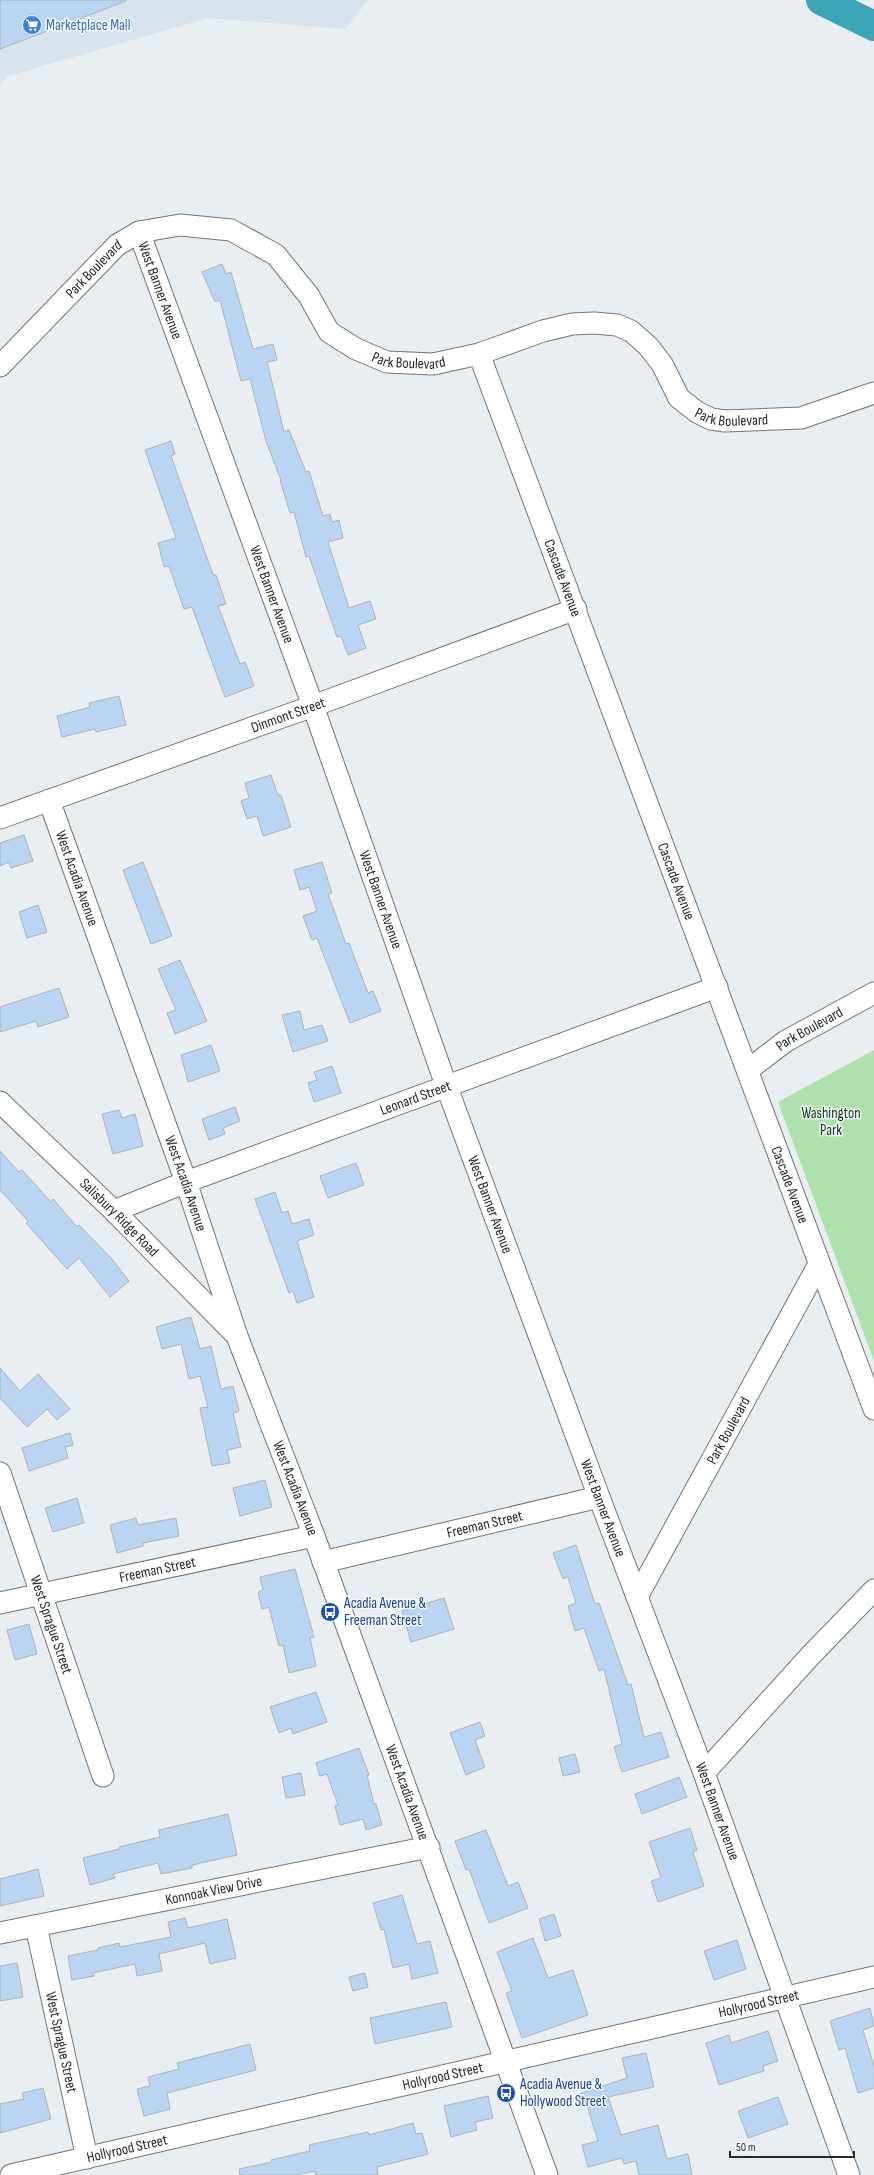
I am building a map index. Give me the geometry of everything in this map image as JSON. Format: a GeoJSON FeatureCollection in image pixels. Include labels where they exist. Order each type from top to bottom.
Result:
{"type":"FeatureCollection","features":[{"type":"Feature","properties":{"kind":"street","name":"Park Boulevard"},"geometry":{"type":"LineString","coordinates":[[0,366],[118,245],[139,232],[180,225],[232,230],[276,255],[309,296],[329,332],[356,349],[387,362],[432,364],[479,354],[543,331],[572,324],[594,323],[617,326],[631,331],[648,346],[662,364],[671,385],[684,403],[710,419],[725,421],[801,418],[874,393]]}},
{"type":"Feature","properties":{"kind":"street","name":"West Banner Avenue"},"geometry":{"type":"LineString","coordinates":[[139,232],[313,706],[446,1085],[599,1497],[704,1773],[784,1999],[849,2175]]}},
{"type":"Feature","properties":{"kind":"street","name":"Cascade Avenue"},"geometry":{"type":"LineString","coordinates":[[479,354],[576,609],[874,1409]]}},
{"type":"Feature","properties":{"kind":"street","name":"Dinmont Street"},"geometry":{"type":"LineString","coordinates":[[0,818],[313,706],[576,609]]}},
{"type":"Feature","properties":{"kind":"street","name":"West Acadia Avenue"},"geometry":{"type":"LineString","coordinates":[[49,800],[186,1182],[237,1336],[314,1536],[547,2175]]}},
{"type":"Feature","properties":{"kind":"street","name":"Leonard Street"},"geometry":{"type":"LineString","coordinates":[[114,1211],[186,1182],[446,1085],[717,987]]}},
{"type":"Feature","properties":{"kind":"street","name":"Park Boulevard"},"geometry":{"type":"LineString","coordinates":[[748,1070],[786,1041],[874,993]]}},
{"type":"Feature","properties":{"kind":"street","name":"Salisbury Ridge Road"},"geometry":{"type":"LineString","coordinates":[[0,1102],[114,1211],[237,1336]]}},
{"type":"Feature","properties":{"kind":"street","name":"Park Boulevard"},"geometry":{"type":"LineString","coordinates":[[637,1597],[819,1264]]}},
{"type":"Feature","properties":{"kind":"street","name":"West Sprague Street"},"geometry":{"type":"LineString","coordinates":[[0,1473],[43,1595],[103,1776]]}},
{"type":"Feature","properties":{"kind":"street","name":"Freeman Street"},"geometry":{"type":"LineString","coordinates":[[323,1562],[599,1497]]}},
{"type":"Feature","properties":{"kind":"street","name":"Freeman Street"},"geometry":{"type":"LineString","coordinates":[[0,1603],[314,1536]]}},
{"type":"Feature","properties":{"kind":"street"},"geometry":{"type":"LineString","coordinates":[[704,1773],[811,1655],[874,1590]]}},
{"type":"Feature","properties":{"kind":"street","name":"Konnoak View Drive"},"geometry":{"type":"LineString","coordinates":[[0,1933],[428,1847]]}},
{"type":"Feature","properties":{"kind":"street","name":"West Sprague Street"},"geometry":{"type":"LineString","coordinates":[[36,1926],[87,2158]]}},
{"type":"Feature","properties":{"kind":"street","name":"Hollyrood Street"},"geometry":{"type":"LineString","coordinates":[[11,2175],[784,1999],[874,1977]]}},
{"type":"Feature","properties":{"kind":"shaded area"},"geometry":{"type":"Polygon","coordinates":[[[0,0],[368,0],[346,29],[208,18],[8,76],[0,85],[0,0]]]}},
{"type":"Feature","properties":{"kind":"green space","name":"Washington Park"},"geometry":{"type":"Polygon","coordinates":[[[874,1050],[874,1361],[778,1102],[874,1050]]]}},
{"type":"Feature","properties":{"kind":"building","name":"Marketplace Mall"},"geometry":{"type":"Polygon","coordinates":[[[0,0],[126,0],[126,1],[0,49],[0,0]]]}},
{"type":"Feature","properties":{"kind":"building"},"geometry":{"type":"Polygon","coordinates":[[[222,264],[226,274],[231,272],[253,349],[273,344],[277,360],[267,362],[284,432],[289,430],[306,472],[309,471],[323,516],[330,514],[332,522],[339,520],[343,538],[328,542],[349,608],[370,601],[376,619],[358,625],[366,648],[348,655],[341,636],[337,637],[309,556],[306,557],[294,512],[290,513],[281,480],[266,441],[250,379],[241,381],[220,300],[215,302],[202,272],[222,264]]]}},
{"type":"Feature","properties":{"kind":"building"},"geometry":{"type":"Polygon","coordinates":[[[171,441],[175,454],[171,456],[213,575],[216,575],[226,604],[218,606],[240,664],[245,662],[254,686],[225,697],[192,607],[184,609],[169,566],[164,567],[158,543],[176,538],[145,450],[171,441]]]}},
{"type":"Feature","properties":{"kind":"building"},"geometry":{"type":"Polygon","coordinates":[[[119,696],[126,725],[96,732],[95,729],[62,737],[57,716],[90,707],[89,703],[119,696]]]}},
{"type":"Feature","properties":{"kind":"building"},"geometry":{"type":"Polygon","coordinates":[[[271,775],[278,795],[281,795],[291,827],[263,836],[257,816],[247,819],[241,801],[249,798],[245,783],[271,775]]]}},
{"type":"Feature","properties":{"kind":"building"},"geometry":{"type":"Polygon","coordinates":[[[24,835],[33,861],[11,868],[9,862],[0,866],[0,843],[24,835]]]}},
{"type":"Feature","properties":{"kind":"building"},"geometry":{"type":"Polygon","coordinates":[[[143,862],[172,936],[151,944],[123,870],[143,862]]]}},
{"type":"Feature","properties":{"kind":"building"},"geometry":{"type":"Polygon","coordinates":[[[322,862],[332,893],[328,894],[346,944],[349,943],[368,993],[373,991],[381,1011],[350,1023],[317,938],[312,940],[303,916],[317,911],[309,887],[300,890],[294,870],[322,862]]]}},
{"type":"Feature","properties":{"kind":"building"},"geometry":{"type":"Polygon","coordinates":[[[38,905],[47,932],[27,938],[19,912],[38,905]]]}},
{"type":"Feature","properties":{"kind":"building"},"geometry":{"type":"Polygon","coordinates":[[[180,960],[207,1021],[175,1034],[167,1013],[176,1010],[158,969],[180,960]]]}},
{"type":"Feature","properties":{"kind":"building"},"geometry":{"type":"Polygon","coordinates":[[[59,988],[69,1017],[38,1027],[36,1021],[0,1032],[0,1007],[59,988]]]}},
{"type":"Feature","properties":{"kind":"building"},"geometry":{"type":"Polygon","coordinates":[[[300,1011],[304,1030],[322,1025],[328,1041],[293,1052],[282,1015],[300,1011]]]}},
{"type":"Feature","properties":{"kind":"building"},"geometry":{"type":"Polygon","coordinates":[[[211,1045],[220,1071],[188,1082],[181,1055],[211,1045]]]}},
{"type":"Feature","properties":{"kind":"building"},"geometry":{"type":"Polygon","coordinates":[[[332,1066],[341,1093],[314,1102],[308,1083],[317,1080],[314,1072],[332,1066]]]}},
{"type":"Feature","properties":{"kind":"building"},"geometry":{"type":"Polygon","coordinates":[[[235,1107],[240,1121],[223,1128],[225,1134],[209,1140],[202,1119],[235,1107]]]}},
{"type":"Feature","properties":{"kind":"building"},"geometry":{"type":"Polygon","coordinates":[[[119,1110],[122,1118],[135,1114],[143,1146],[113,1154],[102,1114],[119,1110]]]}},
{"type":"Feature","properties":{"kind":"building"},"geometry":{"type":"Polygon","coordinates":[[[0,1151],[19,1172],[22,1170],[51,1202],[53,1199],[77,1227],[79,1225],[112,1259],[129,1281],[110,1297],[79,1258],[67,1269],[26,1223],[28,1221],[0,1190],[0,1151]]]}},
{"type":"Feature","properties":{"kind":"building"},"geometry":{"type":"Polygon","coordinates":[[[356,1163],[364,1185],[328,1198],[320,1176],[356,1163]]]}},
{"type":"Feature","properties":{"kind":"building"},"geometry":{"type":"Polygon","coordinates":[[[275,1192],[282,1213],[288,1211],[292,1224],[309,1219],[314,1235],[297,1241],[314,1297],[297,1303],[293,1291],[289,1293],[255,1199],[275,1192]]]}},
{"type":"Feature","properties":{"kind":"building"},"geometry":{"type":"Polygon","coordinates":[[[191,1317],[200,1349],[211,1346],[221,1389],[233,1386],[239,1411],[233,1413],[241,1447],[227,1450],[230,1463],[212,1466],[200,1408],[208,1407],[200,1376],[189,1379],[181,1344],[162,1349],[156,1327],[191,1317]]]}},
{"type":"Feature","properties":{"kind":"building"},"geometry":{"type":"Polygon","coordinates":[[[0,1368],[20,1391],[38,1374],[70,1409],[57,1420],[47,1409],[27,1427],[0,1398],[0,1368]]]}},
{"type":"Feature","properties":{"kind":"building"},"geometry":{"type":"Polygon","coordinates":[[[70,1433],[73,1445],[65,1447],[68,1458],[29,1471],[22,1448],[70,1433]]]}},
{"type":"Feature","properties":{"kind":"building"},"geometry":{"type":"Polygon","coordinates":[[[265,1480],[272,1507],[240,1516],[233,1488],[265,1480]]]}},
{"type":"Feature","properties":{"kind":"building"},"geometry":{"type":"Polygon","coordinates":[[[77,1498],[84,1523],[53,1532],[45,1508],[77,1498]]]}},
{"type":"Feature","properties":{"kind":"building"},"geometry":{"type":"Polygon","coordinates":[[[136,1518],[138,1525],[176,1518],[179,1536],[143,1543],[143,1546],[117,1553],[110,1525],[136,1518]]]}},
{"type":"Feature","properties":{"kind":"building"},"geometry":{"type":"Polygon","coordinates":[[[576,1545],[595,1604],[599,1603],[628,1685],[631,1684],[644,1737],[661,1732],[669,1757],[622,1772],[614,1747],[622,1744],[604,1669],[599,1671],[584,1628],[575,1631],[568,1606],[576,1603],[568,1577],[563,1579],[553,1553],[576,1545]]]}},
{"type":"Feature","properties":{"kind":"building"},"geometry":{"type":"Polygon","coordinates":[[[295,1569],[314,1637],[310,1638],[316,1666],[289,1673],[283,1645],[279,1646],[269,1607],[262,1609],[258,1592],[263,1590],[260,1577],[295,1569]]]}},
{"type":"Feature","properties":{"kind":"building"},"geometry":{"type":"Polygon","coordinates":[[[444,1598],[454,1629],[411,1642],[402,1611],[444,1598]]]}},
{"type":"Feature","properties":{"kind":"building"},"geometry":{"type":"Polygon","coordinates":[[[29,1624],[37,1654],[15,1660],[7,1630],[29,1624]]]}},
{"type":"Feature","properties":{"kind":"building"},"geometry":{"type":"Polygon","coordinates":[[[316,1692],[327,1722],[293,1734],[291,1728],[279,1733],[270,1707],[316,1692]]]}},
{"type":"Feature","properties":{"kind":"building"},"geometry":{"type":"Polygon","coordinates":[[[480,1722],[485,1736],[475,1740],[485,1767],[466,1775],[450,1733],[480,1722]]]}},
{"type":"Feature","properties":{"kind":"building"},"geometry":{"type":"Polygon","coordinates":[[[359,1748],[369,1775],[367,1775],[374,1804],[376,1804],[382,1825],[366,1830],[363,1819],[340,1825],[335,1806],[338,1805],[327,1774],[320,1776],[316,1763],[359,1748]]]}},
{"type":"Feature","properties":{"kind":"building"},"geometry":{"type":"Polygon","coordinates":[[[575,1754],[580,1772],[563,1776],[559,1758],[575,1754]]]}},
{"type":"Feature","properties":{"kind":"building"},"geometry":{"type":"Polygon","coordinates":[[[301,1773],[305,1795],[286,1798],[282,1777],[301,1773]]]}},
{"type":"Feature","properties":{"kind":"building"},"geometry":{"type":"Polygon","coordinates":[[[679,1777],[687,1797],[642,1814],[635,1794],[679,1777]]]}},
{"type":"Feature","properties":{"kind":"building"},"geometry":{"type":"Polygon","coordinates":[[[228,1814],[237,1855],[192,1865],[192,1868],[161,1874],[158,1863],[113,1874],[115,1878],[90,1885],[83,1858],[160,1837],[159,1830],[228,1814]]]}},
{"type":"Feature","properties":{"kind":"building"},"geometry":{"type":"Polygon","coordinates":[[[690,1828],[697,1850],[693,1852],[704,1886],[658,1902],[651,1881],[661,1878],[649,1842],[690,1828]]]}},
{"type":"Feature","properties":{"kind":"building"},"geometry":{"type":"Polygon","coordinates":[[[486,1830],[508,1886],[518,1882],[528,1908],[489,1923],[469,1869],[466,1870],[455,1841],[486,1830]]]}},
{"type":"Feature","properties":{"kind":"building"},"geometry":{"type":"Polygon","coordinates":[[[38,1869],[44,1896],[0,1906],[0,1879],[38,1869]]]}},
{"type":"Feature","properties":{"kind":"building"},"geometry":{"type":"Polygon","coordinates":[[[402,1895],[417,1944],[430,1941],[438,1973],[412,1979],[409,1964],[393,1968],[384,1929],[381,1930],[373,1903],[402,1895]]]}},
{"type":"Feature","properties":{"kind":"building"},"geometry":{"type":"Polygon","coordinates":[[[554,1914],[561,1936],[545,1941],[539,1919],[554,1914]]]}},
{"type":"Feature","properties":{"kind":"building"},"geometry":{"type":"Polygon","coordinates":[[[185,1918],[188,1928],[227,1919],[236,1958],[210,1964],[205,1943],[159,1954],[162,1971],[137,1976],[135,1964],[93,1973],[94,1976],[72,1980],[68,1956],[98,1950],[98,1948],[119,1943],[120,1947],[171,1937],[168,1922],[185,1918]]]}},
{"type":"Feature","properties":{"kind":"building"},"geometry":{"type":"Polygon","coordinates":[[[533,1938],[548,1978],[573,1970],[588,2015],[522,2038],[506,1993],[512,1991],[497,1952],[533,1938]]]}},
{"type":"Feature","properties":{"kind":"building"},"geometry":{"type":"Polygon","coordinates":[[[737,1940],[746,1969],[714,1980],[704,1951],[737,1940]]]}},
{"type":"Feature","properties":{"kind":"building"},"geometry":{"type":"Polygon","coordinates":[[[17,1963],[23,1997],[0,2001],[0,1966],[17,1963]]]}},
{"type":"Feature","properties":{"kind":"building"},"geometry":{"type":"Polygon","coordinates":[[[365,1973],[368,1987],[353,1991],[349,1977],[365,1973]]]}},
{"type":"Feature","properties":{"kind":"building"},"geometry":{"type":"Polygon","coordinates":[[[446,2002],[452,2027],[375,2044],[370,2018],[446,2002]]]}},
{"type":"Feature","properties":{"kind":"building"},"geometry":{"type":"Polygon","coordinates":[[[870,2008],[874,2026],[863,2030],[874,2066],[874,2088],[858,2093],[845,2048],[839,2050],[830,2021],[870,2008]]]}},
{"type":"Feature","properties":{"kind":"building"},"geometry":{"type":"Polygon","coordinates":[[[768,2031],[778,2061],[763,2066],[764,2071],[719,2085],[706,2043],[729,2035],[731,2043],[768,2031]]]}},
{"type":"Feature","properties":{"kind":"building"},"geometry":{"type":"Polygon","coordinates":[[[250,2044],[256,2070],[167,2093],[170,2109],[144,2116],[137,2089],[150,2086],[148,2077],[179,2069],[177,2063],[250,2044]]]}},
{"type":"Feature","properties":{"kind":"building"},"geometry":{"type":"Polygon","coordinates":[[[646,2053],[654,2087],[608,2097],[621,2135],[658,2125],[667,2159],[688,2154],[692,2175],[639,2175],[636,2161],[624,2164],[622,2158],[588,2167],[582,2145],[598,2141],[586,2102],[581,2103],[579,2094],[627,2078],[622,2058],[646,2053]]]}},
{"type":"Feature","properties":{"kind":"building"},"geometry":{"type":"Polygon","coordinates":[[[43,2088],[51,2119],[0,2133],[0,2104],[24,2099],[22,2093],[43,2088]]]}},
{"type":"Feature","properties":{"kind":"building"},"geometry":{"type":"Polygon","coordinates":[[[488,2096],[493,2118],[475,2122],[477,2130],[451,2137],[444,2106],[488,2096]]]}},
{"type":"Feature","properties":{"kind":"building"},"geometry":{"type":"Polygon","coordinates":[[[778,2097],[788,2124],[748,2138],[738,2111],[778,2097]]]}},
{"type":"Feature","properties":{"kind":"building"},"geometry":{"type":"Polygon","coordinates":[[[413,2123],[416,2134],[422,2133],[428,2154],[377,2167],[378,2175],[316,2175],[315,2171],[297,2175],[240,2175],[239,2169],[272,2162],[271,2160],[310,2151],[309,2145],[368,2132],[369,2135],[413,2123]]]}},
{"type":"Feature","properties":{"kind":"waterway"},"geometry":{"type":"LineString","coordinates":[[821,0],[874,26]]}},
{"type":"Feature","properties":{"kind":"place","name":"Marketplace Mall"},"geometry":{"type":"Point","coordinates":[32,25]}},
{"type":"Feature","properties":{"kind":"place","name":"Acadia Avenue & Freeman Street"},"geometry":{"type":"Point","coordinates":[330,1612]}},
{"type":"Feature","properties":{"kind":"place","name":"Acadia Avenue & Hollywood Street"},"geometry":{"type":"Point","coordinates":[506,2093]}}]}
